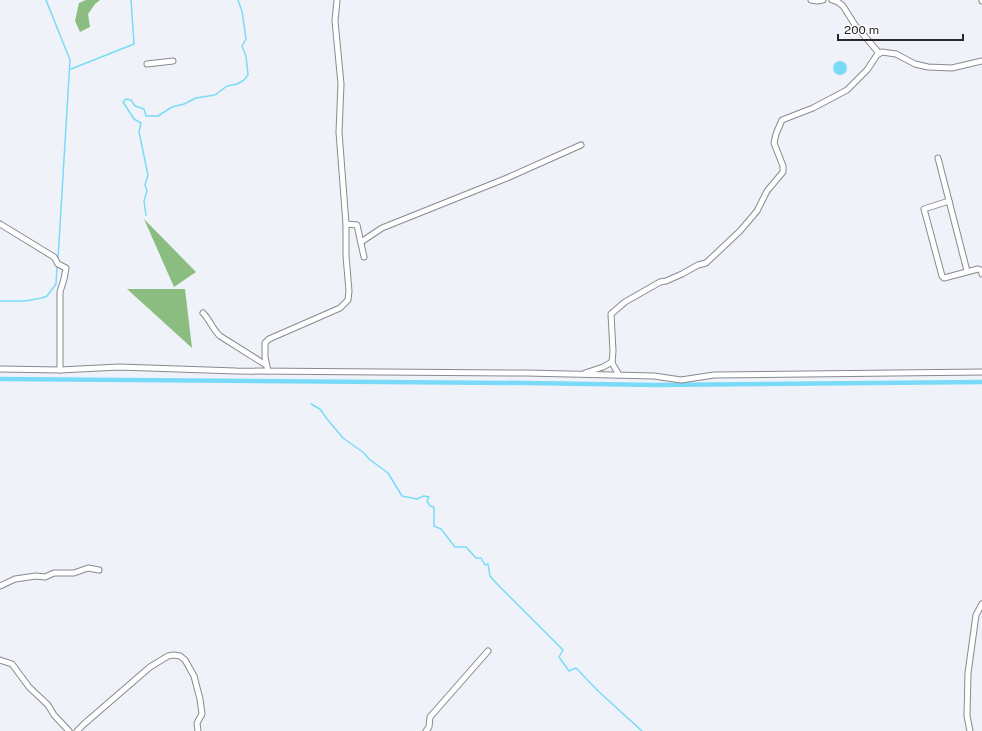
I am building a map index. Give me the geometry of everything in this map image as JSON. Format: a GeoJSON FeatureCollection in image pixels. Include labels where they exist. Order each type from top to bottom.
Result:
{"type":"FeatureCollection","features":[{"type":"Feature","properties":{"kind":"street"},"geometry":{"type":"LineString","coordinates":[[267,368],[265,343],[269,339],[340,308],[348,300],[349,290],[346,256],[346,224],[339,132],[341,84],[334,21],[337,0]]}},
{"type":"Feature","properties":{"kind":"street"},"geometry":{"type":"LineString","coordinates":[[811,0],[823,0]]}},
{"type":"Feature","properties":{"kind":"street"},"geometry":{"type":"LineString","coordinates":[[832,0],[843,6],[855,25],[879,53],[891,53],[921,66],[928,67],[952,68],[982,61]]}},
{"type":"Feature","properties":{"kind":"street"},"geometry":{"type":"LineString","coordinates":[[619,375],[612,362],[613,338],[611,318],[613,311],[625,302],[660,282],[666,282],[698,264],[706,263],[740,231],[757,211],[767,190],[783,172],[783,166],[774,143],[782,120],[813,108],[847,90],[867,70],[879,53]]}},
{"type":"Feature","properties":{"kind":"street"},"geometry":{"type":"LineString","coordinates":[[148,63],[168,62]]}},
{"type":"Feature","properties":{"kind":"street"},"geometry":{"type":"LineString","coordinates":[[361,242],[382,228],[507,178],[581,145]]}},
{"type":"Feature","properties":{"kind":"street"},"geometry":{"type":"LineString","coordinates":[[938,158],[967,271]]}},
{"type":"Feature","properties":{"kind":"street"},"geometry":{"type":"LineString","coordinates":[[949,202],[924,208],[942,276],[944,278],[978,269],[981,270],[982,274]]}},
{"type":"Feature","properties":{"kind":"street"},"geometry":{"type":"LineString","coordinates":[[0,224],[54,257],[58,264],[66,268],[60,292],[60,370]]}},
{"type":"Feature","properties":{"kind":"street"},"geometry":{"type":"LineString","coordinates":[[346,224],[357,225],[364,257]]}},
{"type":"Feature","properties":{"kind":"street"},"geometry":{"type":"LineString","coordinates":[[202,313],[207,317],[214,330],[220,336],[267,368]]}},
{"type":"Feature","properties":{"kind":"street"},"geometry":{"type":"LineString","coordinates":[[582,374],[612,362]]}},
{"type":"Feature","properties":{"kind":"street"},"geometry":{"type":"LineString","coordinates":[[0,369],[60,370],[119,367],[267,368],[654,376],[681,380],[701,376],[730,375],[982,372]]}},
{"type":"Feature","properties":{"kind":"street"},"geometry":{"type":"LineString","coordinates":[[0,586],[15,578],[36,576],[46,577],[54,573],[74,572],[88,568],[98,570]]}},
{"type":"Feature","properties":{"kind":"street"},"geometry":{"type":"LineString","coordinates":[[970,731],[966,716],[968,673],[976,615],[982,604]]}},
{"type":"Feature","properties":{"kind":"street"},"geometry":{"type":"LineString","coordinates":[[426,731],[429,727],[430,717],[488,651]]}},
{"type":"Feature","properties":{"kind":"street"},"geometry":{"type":"LineString","coordinates":[[77,731],[150,667],[168,656],[174,655],[180,656],[185,660],[194,676],[202,714],[197,722],[198,731]]}},
{"type":"Feature","properties":{"kind":"street"},"geometry":{"type":"LineString","coordinates":[[0,660],[12,664],[29,687],[48,704],[54,715],[69,731]]}},
{"type":"Feature","properties":{"kind":"green space"},"geometry":{"type":"Polygon","coordinates":[[[86,0],[100,0],[88,14],[90,27],[80,32],[75,21],[79,3],[86,0]]]}},
{"type":"Feature","properties":{"kind":"green space"},"geometry":{"type":"Polygon","coordinates":[[[144,219],[196,272],[174,287],[144,219]]]}},
{"type":"Feature","properties":{"kind":"green space"},"geometry":{"type":"Polygon","coordinates":[[[127,289],[185,289],[192,348],[127,289]]]}},
{"type":"Feature","properties":{"kind":"water"},"geometry":{"type":"Polygon","coordinates":[[[837,61],[843,61],[847,65],[847,71],[843,75],[837,75],[833,71],[833,65],[837,61]]]}},
{"type":"Feature","properties":{"kind":"waterway"},"geometry":{"type":"LineString","coordinates":[[46,0],[70,60],[58,259]]}},
{"type":"Feature","properties":{"kind":"waterway"},"geometry":{"type":"LineString","coordinates":[[71,69],[134,44],[131,0]]}},
{"type":"Feature","properties":{"kind":"waterway"},"geometry":{"type":"LineString","coordinates":[[146,215],[144,201],[147,191],[145,185],[148,175],[139,132],[141,123],[134,119],[123,102],[126,99],[131,100],[135,106],[144,109],[146,116],[158,116],[172,107],[184,104],[196,98],[215,95],[227,86],[237,84],[244,80],[248,75],[246,56],[242,46],[246,39],[242,11],[238,0]]}},
{"type":"Feature","properties":{"kind":"waterway"},"geometry":{"type":"LineString","coordinates":[[0,301],[25,301],[47,296],[56,284],[57,265]]}},
{"type":"Feature","properties":{"kind":"waterway"},"geometry":{"type":"LineString","coordinates":[[0,379],[656,385],[982,382]]}},
{"type":"Feature","properties":{"kind":"waterway"},"geometry":{"type":"LineString","coordinates":[[311,404],[320,409],[343,438],[388,473],[402,496],[417,499],[424,496],[429,497],[427,501],[430,506],[434,507],[434,526],[441,529],[455,547],[466,547],[476,558],[481,558],[485,565],[488,564],[490,576],[563,650],[559,657],[569,671],[576,668],[598,691],[642,731]]}}]}
